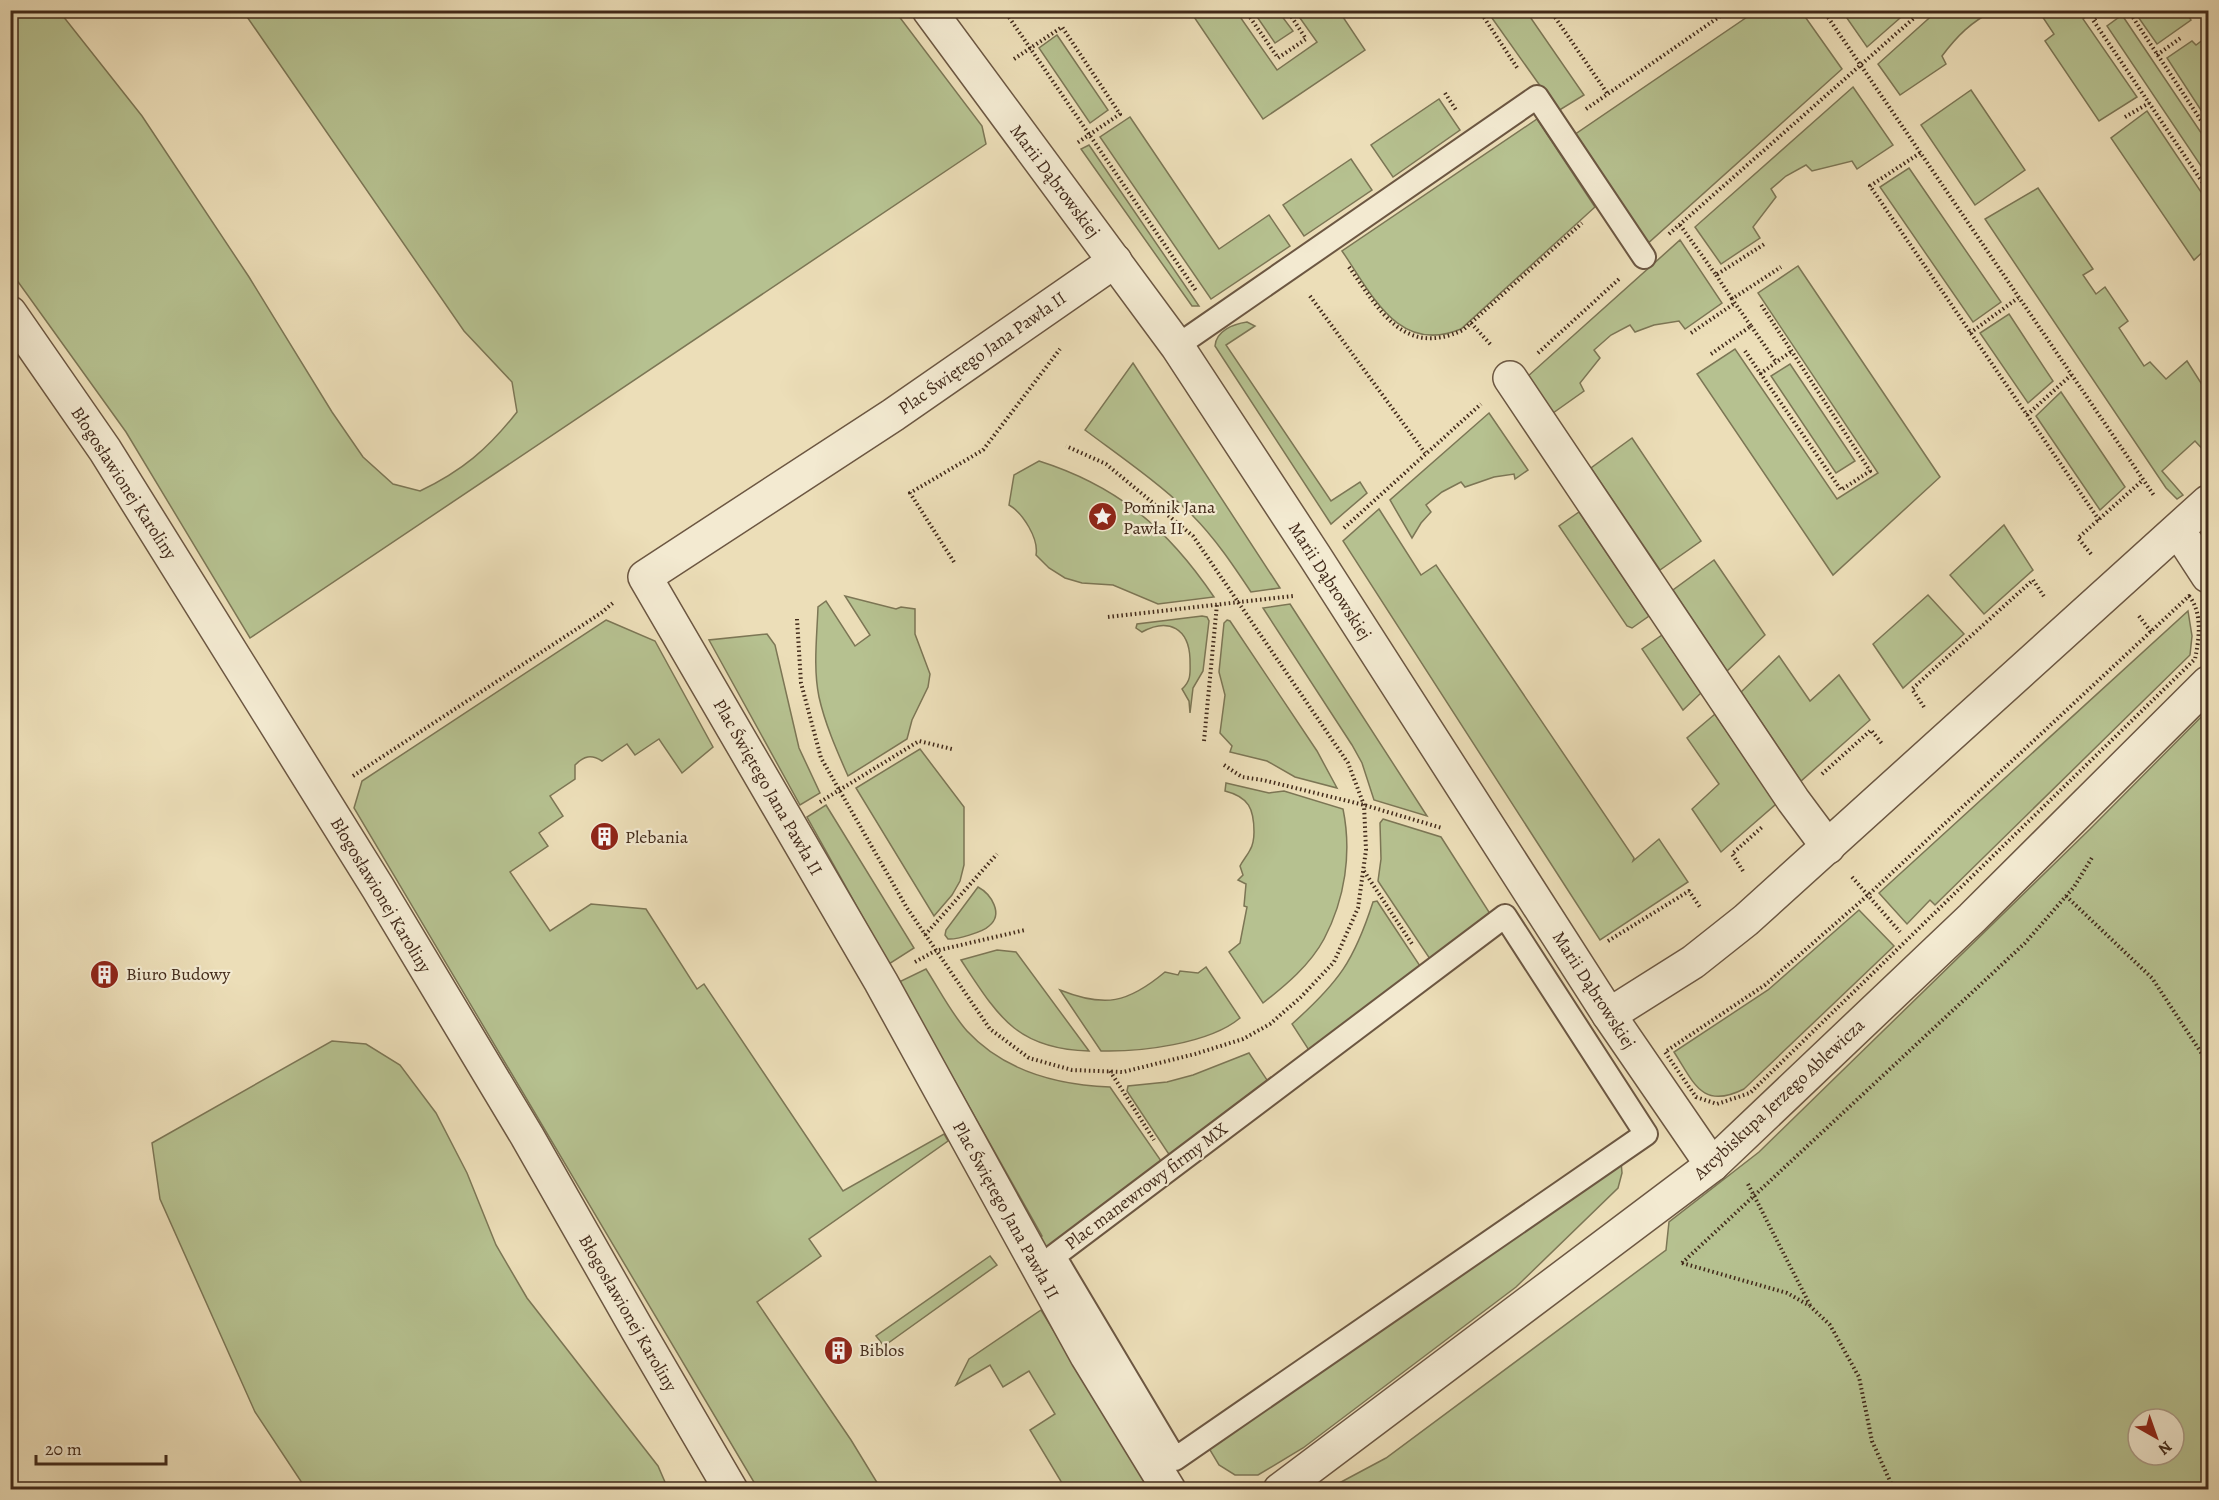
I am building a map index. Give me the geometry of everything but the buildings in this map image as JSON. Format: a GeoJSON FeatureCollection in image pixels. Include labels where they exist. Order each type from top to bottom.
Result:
{"type":"FeatureCollection","features":[{"type":"Feature","properties":{"kind":"street","name":"Marii Dąbrowskiej"},"geometry":{"type":"LineString","coordinates":[[929,10],[1177,346],[1609,1015],[1712,1165]]}},
{"type":"Feature","properties":{"kind":"street","name":"Plac Świętego Jana Pawła II"},"geometry":{"type":"LineString","coordinates":[[1115,261],[893,415],[645,577],[881,982],[1087,1356],[1169,1490]]}},
{"type":"Feature","properties":{"kind":"street","name":"Błogosławionej Karoliny"},"geometry":{"type":"LineString","coordinates":[[10,313],[105,450],[321,797],[527,1136],[731,1490]]}},
{"type":"Feature","properties":{"kind":"street"},"geometry":{"type":"LineString","coordinates":[[1510,378],[1793,800],[1828,847]]}},
{"type":"Feature","properties":{"kind":"street"},"geometry":{"type":"LineString","coordinates":[[1609,1015],[1692,962],[1746,920],[2208,502]]}},
{"type":"Feature","properties":{"kind":"street"},"geometry":{"type":"LineString","coordinates":[[2178,530],[2208,576]]}},
{"type":"Feature","properties":{"kind":"street","name":"Arcybiskupa Jerzego Ablewicza"},"geometry":{"type":"LineString","coordinates":[[1280,1490],[1712,1165],[1972,918],[2208,683]]}},
{"type":"Feature","properties":{"kind":"lane"},"geometry":{"type":"LineString","coordinates":[[1177,346],[1537,98],[1644,257]]}},
{"type":"Feature","properties":{"kind":"lane","name":"Plac manewrowy firmy MX"},"geometry":{"type":"LineString","coordinates":[[1505,916],[1646,1134],[1175,1459],[1054,1256],[1431,972],[1505,916]]}},
{"type":"Feature","properties":{"kind":"path"},"geometry":{"type":"LineString","coordinates":[[1004,10],[1216,320]]}},
{"type":"Feature","properties":{"kind":"path"},"geometry":{"type":"LineString","coordinates":[[1245,10],[1278,58],[1306,39],[1287,10]]}},
{"type":"Feature","properties":{"kind":"path"},"geometry":{"type":"LineString","coordinates":[[1479,10],[1537,98]]}},
{"type":"Feature","properties":{"kind":"path"},"geometry":{"type":"LineString","coordinates":[[1550,10],[1607,93]]}},
{"type":"Feature","properties":{"kind":"path"},"geometry":{"type":"LineString","coordinates":[[1590,107],[1729,10]]}},
{"type":"Feature","properties":{"kind":"path"},"geometry":{"type":"LineString","coordinates":[[1823,10],[2178,530]]}},
{"type":"Feature","properties":{"kind":"path"},"geometry":{"type":"LineString","coordinates":[[2107,10],[2093,20],[2203,183],[2208,180]]}},
{"type":"Feature","properties":{"kind":"path"},"geometry":{"type":"LineString","coordinates":[[2128,10],[2208,131]]}},
{"type":"Feature","properties":{"kind":"path"},"geometry":{"type":"LineString","coordinates":[[1014,59],[1062,27],[1120,114],[1077,143]]}},
{"type":"Feature","properties":{"kind":"path"},"geometry":{"type":"LineString","coordinates":[[2157,55],[2182,37]]}},
{"type":"Feature","properties":{"kind":"path"},"geometry":{"type":"LineString","coordinates":[[2125,117],[2149,103]]}},
{"type":"Feature","properties":{"kind":"path"},"geometry":{"type":"LineString","coordinates":[[1920,153],[1870,186],[2099,520]]}},
{"type":"Feature","properties":{"kind":"path"},"geometry":{"type":"LineString","coordinates":[[1346,263],[1385,318],[1413,336],[1437,339],[1463,330],[1583,223]]}},
{"type":"Feature","properties":{"kind":"path"},"geometry":{"type":"LineString","coordinates":[[1680,225],[1776,362]]}},
{"type":"Feature","properties":{"kind":"path"},"geometry":{"type":"LineString","coordinates":[[1716,275],[1766,243]]}},
{"type":"Feature","properties":{"kind":"path"},"geometry":{"type":"LineString","coordinates":[[1691,333],[1781,267]]}},
{"type":"Feature","properties":{"kind":"path"},"geometry":{"type":"LineString","coordinates":[[1290,268],[1425,453]]}},
{"type":"Feature","properties":{"kind":"path"},"geometry":{"type":"LineString","coordinates":[[1970,333],[2018,298]]}},
{"type":"Feature","properties":{"kind":"path"},"geometry":{"type":"LineString","coordinates":[[1745,351],[1841,490],[1870,471],[1761,303]]}},
{"type":"Feature","properties":{"kind":"path"},"geometry":{"type":"LineString","coordinates":[[1471,323],[1485,339]]}},
{"type":"Feature","properties":{"kind":"path"},"geometry":{"type":"LineString","coordinates":[[1711,354],[1751,326]]}},
{"type":"Feature","properties":{"kind":"path"},"geometry":{"type":"LineString","coordinates":[[954,562],[910,493],[983,450],[1067,341]]}},
{"type":"Feature","properties":{"kind":"path"},"geometry":{"type":"LineString","coordinates":[[1760,374],[1792,351]]}},
{"type":"Feature","properties":{"kind":"path"},"geometry":{"type":"LineString","coordinates":[[2027,415],[2071,375]]}},
{"type":"Feature","properties":{"kind":"path"},"geometry":{"type":"LineString","coordinates":[[797,619],[801,682],[821,758],[838,791],[925,935],[990,1029],[1029,1058],[1072,1070],[1123,1072],[1243,1039],[1270,1024],[1301,997],[1334,962],[1358,908],[1366,850],[1364,805],[1348,764],[1193,536],[1106,464],[1066,446]]}},
{"type":"Feature","properties":{"kind":"path"},"geometry":{"type":"LineString","coordinates":[[2092,555],[2078,538],[2143,480]]}},
{"type":"Feature","properties":{"kind":"path"},"geometry":{"type":"LineString","coordinates":[[321,797],[601,613],[645,577]]}},
{"type":"Feature","properties":{"kind":"path"},"geometry":{"type":"LineString","coordinates":[[1924,708],[1912,689],[2033,580],[2049,605]]}},
{"type":"Feature","properties":{"kind":"path"},"geometry":{"type":"LineString","coordinates":[[1108,617],[1296,596]]}},
{"type":"Feature","properties":{"kind":"path"},"geometry":{"type":"LineString","coordinates":[[2189,596],[2196,605],[2199,640],[2195,659],[1750,1093],[1717,1104],[1696,1097],[1665,1052],[1765,985],[1867,896],[2189,596]]}},
{"type":"Feature","properties":{"kind":"path"},"geometry":{"type":"LineString","coordinates":[[1204,741],[1217,604]]}},
{"type":"Feature","properties":{"kind":"path"},"geometry":{"type":"LineString","coordinates":[[1744,872],[1732,854],[1871,730],[1889,752]]}},
{"type":"Feature","properties":{"kind":"path"},"geometry":{"type":"LineString","coordinates":[[788,820],[919,741],[952,748]]}},
{"type":"Feature","properties":{"kind":"path"},"geometry":{"type":"LineString","coordinates":[[1224,765],[1242,777],[1364,805],[1448,830]]}},
{"type":"Feature","properties":{"kind":"path"},"geometry":{"type":"LineString","coordinates":[[1894,1490],[1872,1441],[1859,1377],[1830,1325],[1810,1306],[1787,1293],[1682,1263],[2025,943],[2074,887],[2098,847]]}},
{"type":"Feature","properties":{"kind":"path"},"geometry":{"type":"LineString","coordinates":[[925,935],[997,854]]}},
{"type":"Feature","properties":{"kind":"path"},"geometry":{"type":"LineString","coordinates":[[1364,871],[1431,972]]}},
{"type":"Feature","properties":{"kind":"path"},"geometry":{"type":"LineString","coordinates":[[1600,946],[1689,891],[1701,908]]}},
{"type":"Feature","properties":{"kind":"path"},"geometry":{"type":"LineString","coordinates":[[1867,896],[1906,940]]}},
{"type":"Feature","properties":{"kind":"path"},"geometry":{"type":"LineString","coordinates":[[2066,896],[2152,978],[2208,1063]]}},
{"type":"Feature","properties":{"kind":"path"},"geometry":{"type":"LineString","coordinates":[[881,982],[935,951],[1025,930]]}},
{"type":"Feature","properties":{"kind":"path"},"geometry":{"type":"LineString","coordinates":[[1110,1071],[1172,1168]]}},
{"type":"Feature","properties":{"kind":"path"},"geometry":{"type":"LineString","coordinates":[[1744,1177],[1810,1306]]}},
{"type":"Feature","properties":{"kind":"green space"},"geometry":{"type":"Polygon","coordinates":[[[10,11],[59,11],[142,116],[249,277],[332,412],[363,457],[393,484],[420,491],[462,467],[485,448],[517,412],[512,382],[464,331],[243,11],[895,11],[982,126],[986,144],[250,638],[126,432],[11,272],[10,11]]]}},
{"type":"Feature","properties":{"kind":"green space"},"geometry":{"type":"Polygon","coordinates":[[[1190,11],[1236,11],[1277,70],[1317,42],[1295,11],[1339,11],[1365,50],[1263,119],[1190,11]]]}},
{"type":"Feature","properties":{"kind":"green space"},"geometry":{"type":"Polygon","coordinates":[[[1253,11],[1278,11],[1293,31],[1275,43],[1253,11]]]}},
{"type":"Feature","properties":{"kind":"green space"},"geometry":{"type":"Polygon","coordinates":[[[1487,11],[1526,11],[1584,95],[1558,111],[1487,11]]]}},
{"type":"Feature","properties":{"kind":"green space"},"geometry":{"type":"Polygon","coordinates":[[[1756,11],[1801,11],[1842,69],[1646,245],[1574,135],[1756,11]]]}},
{"type":"Feature","properties":{"kind":"green space"},"geometry":{"type":"Polygon","coordinates":[[[1842,11],[1908,11],[1867,47],[1842,11]]]}},
{"type":"Feature","properties":{"kind":"green space"},"geometry":{"type":"Polygon","coordinates":[[[1937,11],[1993,11],[1971,25],[1953,42],[1942,56],[1946,64],[1900,95],[1878,64],[1937,11]]]}},
{"type":"Feature","properties":{"kind":"green space"},"geometry":{"type":"Polygon","coordinates":[[[2044,11],[2093,11],[2083,19],[2137,97],[2099,121],[2045,41],[2054,34],[2040,13],[2044,11]]]}},
{"type":"Feature","properties":{"kind":"green space"},"geometry":{"type":"Polygon","coordinates":[[[2134,11],[2185,11],[2191,20],[2157,44],[2134,11]]]}},
{"type":"Feature","properties":{"kind":"green space"},"geometry":{"type":"Polygon","coordinates":[[[2122,15],[2208,143],[2208,165],[2203,169],[2107,26],[2122,15]]]}},
{"type":"Feature","properties":{"kind":"green space"},"geometry":{"type":"Polygon","coordinates":[[[1057,35],[1108,110],[1090,123],[1039,48],[1057,35]]]}},
{"type":"Feature","properties":{"kind":"green space"},"geometry":{"type":"Polygon","coordinates":[[[2204,39],[2208,45],[2208,121],[2167,58],[2192,41],[2196,45],[2204,39]]]}},
{"type":"Feature","properties":{"kind":"green space"},"geometry":{"type":"Polygon","coordinates":[[[1853,87],[1893,145],[1857,169],[1852,161],[1812,171],[1806,165],[1786,176],[1771,189],[1776,197],[1753,227],[1760,238],[1721,264],[1695,227],[1853,87]]]}},
{"type":"Feature","properties":{"kind":"green space"},"geometry":{"type":"Polygon","coordinates":[[[1971,90],[2025,170],[1975,205],[1921,125],[1971,90]]]}},
{"type":"Feature","properties":{"kind":"green space"},"geometry":{"type":"Polygon","coordinates":[[[1439,99],[1460,130],[1393,177],[1371,145],[1439,99]]]}},
{"type":"Feature","properties":{"kind":"green space"},"geometry":{"type":"Polygon","coordinates":[[[2147,111],[2203,195],[2208,192],[2208,247],[2194,260],[2111,138],[2147,111]]]}},
{"type":"Feature","properties":{"kind":"green space"},"geometry":{"type":"Polygon","coordinates":[[[1130,117],[1219,249],[1269,215],[1290,246],[1211,299],[1100,137],[1130,117]]]}},
{"type":"Feature","properties":{"kind":"green space"},"geometry":{"type":"Polygon","coordinates":[[[1537,119],[1595,207],[1461,329],[1439,335],[1420,334],[1404,327],[1389,316],[1376,301],[1342,251],[1537,119]]]}},
{"type":"Feature","properties":{"kind":"green space"},"geometry":{"type":"Polygon","coordinates":[[[1089,145],[1199,306],[1192,306],[1081,149],[1089,145]]]}},
{"type":"Feature","properties":{"kind":"green space"},"geometry":{"type":"Polygon","coordinates":[[[1351,159],[1372,190],[1304,236],[1283,205],[1351,159]]]}},
{"type":"Feature","properties":{"kind":"green space"},"geometry":{"type":"Polygon","coordinates":[[[1909,168],[2001,302],[1973,322],[1880,187],[1909,168]]]}},
{"type":"Feature","properties":{"kind":"green space"},"geometry":{"type":"Polygon","coordinates":[[[2038,188],[2093,269],[2083,275],[2096,294],[2105,287],[2128,321],[2119,328],[2144,366],[2150,362],[2166,379],[2187,361],[2208,394],[2208,455],[2195,441],[2162,471],[2183,495],[2177,499],[2166,488],[1985,219],[2038,188]]]}},
{"type":"Feature","properties":{"kind":"green space"},"geometry":{"type":"Polygon","coordinates":[[[1680,240],[1722,303],[1685,329],[1679,321],[1654,325],[1635,332],[1630,325],[1611,335],[1594,350],[1600,358],[1580,383],[1584,391],[1553,413],[1527,377],[1680,240]]]}},
{"type":"Feature","properties":{"kind":"green space"},"geometry":{"type":"Polygon","coordinates":[[[1798,266],[1940,477],[1833,575],[1697,374],[1735,349],[1837,499],[1878,473],[1758,293],[1798,266]]]}},
{"type":"Feature","properties":{"kind":"green space"},"geometry":{"type":"Polygon","coordinates":[[[2009,314],[2053,381],[2028,403],[1980,333],[2009,314]]]}},
{"type":"Feature","properties":{"kind":"green space"},"geometry":{"type":"Polygon","coordinates":[[[1247,322],[1255,326],[1226,345],[1331,501],[1360,482],[1367,493],[1331,524],[1215,346],[1218,336],[1226,329],[1247,322]]]}},
{"type":"Feature","properties":{"kind":"green space"},"geometry":{"type":"Polygon","coordinates":[[[1133,363],[1280,588],[1251,592],[1216,542],[1192,515],[1153,481],[1085,430],[1133,363]]]}},
{"type":"Feature","properties":{"kind":"green space"},"geometry":{"type":"Polygon","coordinates":[[[1790,364],[1855,461],[1836,473],[1771,376],[1790,364]]]}},
{"type":"Feature","properties":{"kind":"green space"},"geometry":{"type":"Polygon","coordinates":[[[2061,392],[2125,487],[2100,510],[2036,416],[2061,392]]]}},
{"type":"Feature","properties":{"kind":"green space"},"geometry":{"type":"Polygon","coordinates":[[[1489,413],[1528,470],[1515,479],[1514,474],[1494,477],[1465,487],[1461,482],[1442,492],[1426,505],[1431,512],[1412,538],[1390,500],[1489,413]]]}},
{"type":"Feature","properties":{"kind":"green space"},"geometry":{"type":"Polygon","coordinates":[[[1632,438],[1701,541],[1660,570],[1591,468],[1632,438]]]}},
{"type":"Feature","properties":{"kind":"green space"},"geometry":{"type":"Polygon","coordinates":[[[1039,461],[1093,483],[1139,513],[1178,551],[1214,597],[1158,604],[1113,585],[1082,583],[1065,578],[1049,568],[1036,555],[1035,542],[1029,527],[1020,514],[1009,505],[1014,475],[1039,461]]]}},
{"type":"Feature","properties":{"kind":"green space"},"geometry":{"type":"Polygon","coordinates":[[[1379,509],[1421,575],[1436,565],[1634,858],[1633,861],[1659,839],[1688,882],[1600,940],[1343,541],[1379,509]]]}},
{"type":"Feature","properties":{"kind":"green space"},"geometry":{"type":"Polygon","coordinates":[[[1579,512],[1649,616],[1632,628],[1627,626],[1559,526],[1579,512]]]}},
{"type":"Feature","properties":{"kind":"green space"},"geometry":{"type":"Polygon","coordinates":[[[2004,525],[2033,570],[1984,614],[1950,575],[2004,525]]]}},
{"type":"Feature","properties":{"kind":"green space"},"geometry":{"type":"Polygon","coordinates":[[[1714,560],[1765,635],[1727,671],[1673,590],[1714,560]]]}},
{"type":"Feature","properties":{"kind":"green space"},"geometry":{"type":"Polygon","coordinates":[[[1928,595],[1964,634],[1903,688],[1873,644],[1928,595]]]}},
{"type":"Feature","properties":{"kind":"green space"},"geometry":{"type":"Polygon","coordinates":[[[845,596],[896,609],[901,607],[915,609],[915,634],[930,674],[928,687],[912,720],[907,739],[848,776],[822,707],[817,686],[816,663],[818,607],[826,601],[855,646],[870,635],[845,596]]]}},
{"type":"Feature","properties":{"kind":"green space"},"geometry":{"type":"Polygon","coordinates":[[[1290,604],[1427,816],[1374,800],[1362,763],[1352,745],[1263,608],[1290,604]]]}},
{"type":"Feature","properties":{"kind":"green space"},"geometry":{"type":"Polygon","coordinates":[[[2188,611],[2192,636],[2190,655],[1935,905],[1930,900],[1907,924],[1879,893],[2188,611]]]}},
{"type":"Feature","properties":{"kind":"green space"},"geometry":{"type":"Polygon","coordinates":[[[1207,617],[1209,621],[1203,671],[1193,688],[1190,713],[1189,701],[1182,689],[1189,679],[1190,672],[1189,649],[1186,640],[1181,633],[1169,626],[1142,632],[1136,628],[1137,624],[1207,617]]]}},
{"type":"Feature","properties":{"kind":"green space"},"geometry":{"type":"Polygon","coordinates":[[[606,620],[655,641],[713,747],[682,773],[659,739],[635,755],[627,744],[602,761],[594,757],[581,760],[575,765],[575,779],[550,796],[563,816],[539,833],[548,846],[510,872],[550,931],[591,904],[646,909],[697,989],[704,984],[843,1191],[944,1134],[948,1141],[809,1239],[821,1256],[757,1302],[851,1440],[881,1489],[758,1489],[354,808],[362,781],[606,620]]]}},
{"type":"Feature","properties":{"kind":"green space"},"geometry":{"type":"Polygon","coordinates":[[[1227,620],[1230,621],[1317,751],[1337,788],[1295,777],[1267,761],[1230,752],[1232,746],[1220,733],[1225,695],[1219,672],[1224,623],[1227,620]]]}},
{"type":"Feature","properties":{"kind":"green space"},"geometry":{"type":"Polygon","coordinates":[[[767,634],[775,645],[799,748],[820,793],[800,805],[709,640],[767,634]]]}},
{"type":"Feature","properties":{"kind":"green space"},"geometry":{"type":"Polygon","coordinates":[[[1662,635],[1701,693],[1683,710],[1642,649],[1662,635]]]}},
{"type":"Feature","properties":{"kind":"green space"},"geometry":{"type":"Polygon","coordinates":[[[1779,656],[1810,701],[1839,675],[1870,720],[1801,781],[1741,692],[1779,656]]]}},
{"type":"Feature","properties":{"kind":"green space"},"geometry":{"type":"Polygon","coordinates":[[[2208,710],[2208,1489],[1328,1489],[1386,1458],[1666,1250],[1669,1222],[1759,1152],[2090,829],[2208,710]]]}},
{"type":"Feature","properties":{"kind":"green space"},"geometry":{"type":"Polygon","coordinates":[[[1715,714],[1776,804],[1721,852],[1692,809],[1719,784],[1687,738],[1715,714]]]}},
{"type":"Feature","properties":{"kind":"green space"},"geometry":{"type":"Polygon","coordinates":[[[920,749],[964,807],[964,865],[960,881],[952,895],[934,916],[856,788],[920,749]]]}},
{"type":"Feature","properties":{"kind":"green space"},"geometry":{"type":"Polygon","coordinates":[[[1226,783],[1269,793],[1284,791],[1343,809],[1346,826],[1345,876],[1342,892],[1324,939],[1305,966],[1263,1003],[1229,952],[1240,943],[1247,907],[1244,906],[1246,884],[1238,880],[1243,875],[1240,866],[1251,848],[1254,832],[1253,817],[1248,805],[1240,797],[1225,791],[1226,783]]]}},
{"type":"Feature","properties":{"kind":"green space"},"geometry":{"type":"Polygon","coordinates":[[[826,805],[914,948],[889,964],[807,817],[826,805]]]}},
{"type":"Feature","properties":{"kind":"green space"},"geometry":{"type":"Polygon","coordinates":[[[1383,819],[1441,837],[1496,923],[1436,968],[1378,881],[1381,859],[1380,823],[1383,819]]]}},
{"type":"Feature","properties":{"kind":"green space"},"geometry":{"type":"Polygon","coordinates":[[[978,887],[987,894],[994,905],[996,910],[993,921],[976,933],[948,939],[945,935],[946,930],[978,887]]]}},
{"type":"Feature","properties":{"kind":"green space"},"geometry":{"type":"Polygon","coordinates":[[[1377,901],[1426,975],[1314,1058],[1292,1024],[1322,996],[1343,969],[1359,940],[1373,902],[1377,901]]]}},
{"type":"Feature","properties":{"kind":"green space"},"geometry":{"type":"Polygon","coordinates":[[[1859,910],[1894,946],[1744,1089],[1730,1095],[1718,1096],[1709,1095],[1701,1090],[1687,1074],[1674,1052],[1768,990],[1859,910]]]}},
{"type":"Feature","properties":{"kind":"green space"},"geometry":{"type":"Polygon","coordinates":[[[997,950],[1016,952],[1089,1051],[1043,1044],[1026,1036],[999,1013],[986,998],[961,960],[997,950]]]}},
{"type":"Feature","properties":{"kind":"green space"},"geometry":{"type":"Polygon","coordinates":[[[1206,967],[1240,1018],[1211,1034],[1174,1045],[1101,1051],[1060,990],[1090,999],[1116,999],[1139,990],[1165,972],[1178,975],[1180,971],[1198,973],[1206,967]]]}},
{"type":"Feature","properties":{"kind":"green space"},"geometry":{"type":"Polygon","coordinates":[[[926,969],[961,1024],[998,1057],[1033,1074],[1051,1079],[1110,1087],[1168,1171],[1054,1256],[1175,1459],[1038,1238],[1042,1236],[899,982],[926,969]]]}},
{"type":"Feature","properties":{"kind":"green space"},"geometry":{"type":"Polygon","coordinates":[[[332,1041],[366,1044],[400,1065],[436,1113],[467,1173],[496,1245],[527,1298],[658,1466],[668,1489],[306,1489],[255,1412],[160,1199],[152,1143],[332,1041]]]}},
{"type":"Feature","properties":{"kind":"green space"},"geometry":{"type":"Polygon","coordinates":[[[1249,1053],[1273,1089],[1176,1165],[1127,1091],[1128,1086],[1167,1082],[1193,1075],[1249,1053]]]}},
{"type":"Feature","properties":{"kind":"green space"},"geometry":{"type":"Polygon","coordinates":[[[1621,1161],[1622,1173],[1618,1188],[1516,1287],[1303,1448],[1258,1475],[1235,1475],[1219,1465],[1207,1445],[1621,1161]]]}},
{"type":"Feature","properties":{"kind":"green space"},"geometry":{"type":"Polygon","coordinates":[[[990,1256],[997,1265],[884,1346],[876,1336],[990,1256]]]}},
{"type":"Feature","properties":{"kind":"green space"},"geometry":{"type":"Polygon","coordinates":[[[1041,1310],[1150,1489],[1053,1489],[1062,1483],[1030,1430],[1055,1414],[1029,1371],[1003,1387],[990,1365],[956,1385],[969,1359],[1041,1310]]]}},
{"type":"Feature","properties":{"kind":"place","name":"Pomnik Jana Pawła II"},"geometry":{"type":"Point","coordinates":[1102,517]}},
{"type":"Feature","properties":{"kind":"place","name":"Plebania"},"geometry":{"type":"Point","coordinates":[604,837]}},
{"type":"Feature","properties":{"kind":"place","name":"Biuro Budowy"},"geometry":{"type":"Point","coordinates":[105,974]}},
{"type":"Feature","properties":{"kind":"place","name":"Biblos"},"geometry":{"type":"Point","coordinates":[838,1350]}}]}
